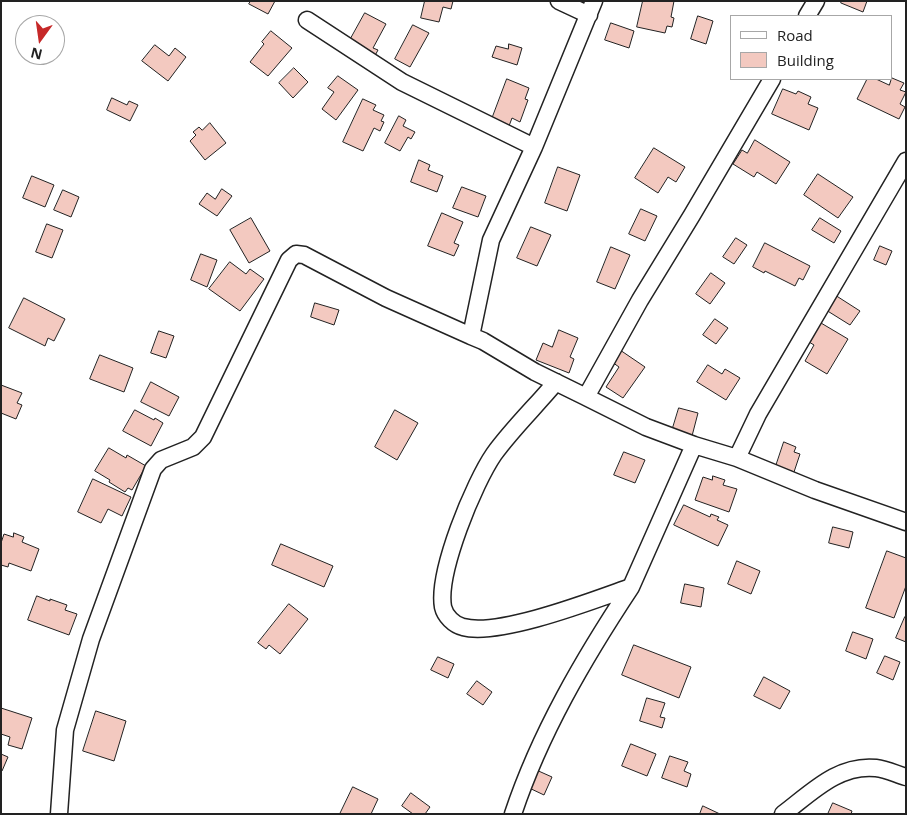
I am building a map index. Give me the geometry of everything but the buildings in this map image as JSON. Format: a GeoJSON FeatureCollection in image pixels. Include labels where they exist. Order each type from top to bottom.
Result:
{"type":"FeatureCollection","features":[{"type":"Feature","properties":{"kind":"street"},"geometry":{"type":"LineString","coordinates":[[471,336],[491,240],[534,147],[591,8],[560,1]]}},
{"type":"Feature","properties":{"kind":"street"},"geometry":{"type":"LineString","coordinates":[[808,15],[816,1]]}},
{"type":"Feature","properties":{"kind":"street"},"geometry":{"type":"LineString","coordinates":[[306,20],[402,82],[534,147]]}},
{"type":"Feature","properties":{"kind":"street"},"geometry":{"type":"LineString","coordinates":[[586,397],[640,300],[771,80]]}},
{"type":"Feature","properties":{"kind":"street"},"geometry":{"type":"LineString","coordinates":[[737,458],[758,414],[906,161]]}},
{"type":"Feature","properties":{"kind":"street"},"geometry":{"type":"LineString","coordinates":[[58,814],[65,730],[92,639],[153,469],[161,460],[193,447],[203,438],[289,260],[296,254],[304,255],[386,298],[483,341],[534,372],[646,427],[694,445],[737,458],[815,490],[906,522]]}},
{"type":"Feature","properties":{"kind":"street"},"geometry":{"type":"LineString","coordinates":[[556,382],[494,454],[483,473],[462,521],[445,570],[442,589],[444,608],[452,622],[462,627],[480,630],[524,621],[631,587]]}},
{"type":"Feature","properties":{"kind":"street"},"geometry":{"type":"LineString","coordinates":[[512,814],[525,778],[574,681],[596,640],[631,587],[694,445]]}},
{"type":"Feature","properties":{"kind":"street"},"geometry":{"type":"LineString","coordinates":[[783,814],[836,775],[859,768],[877,768],[906,777]]}}]}
